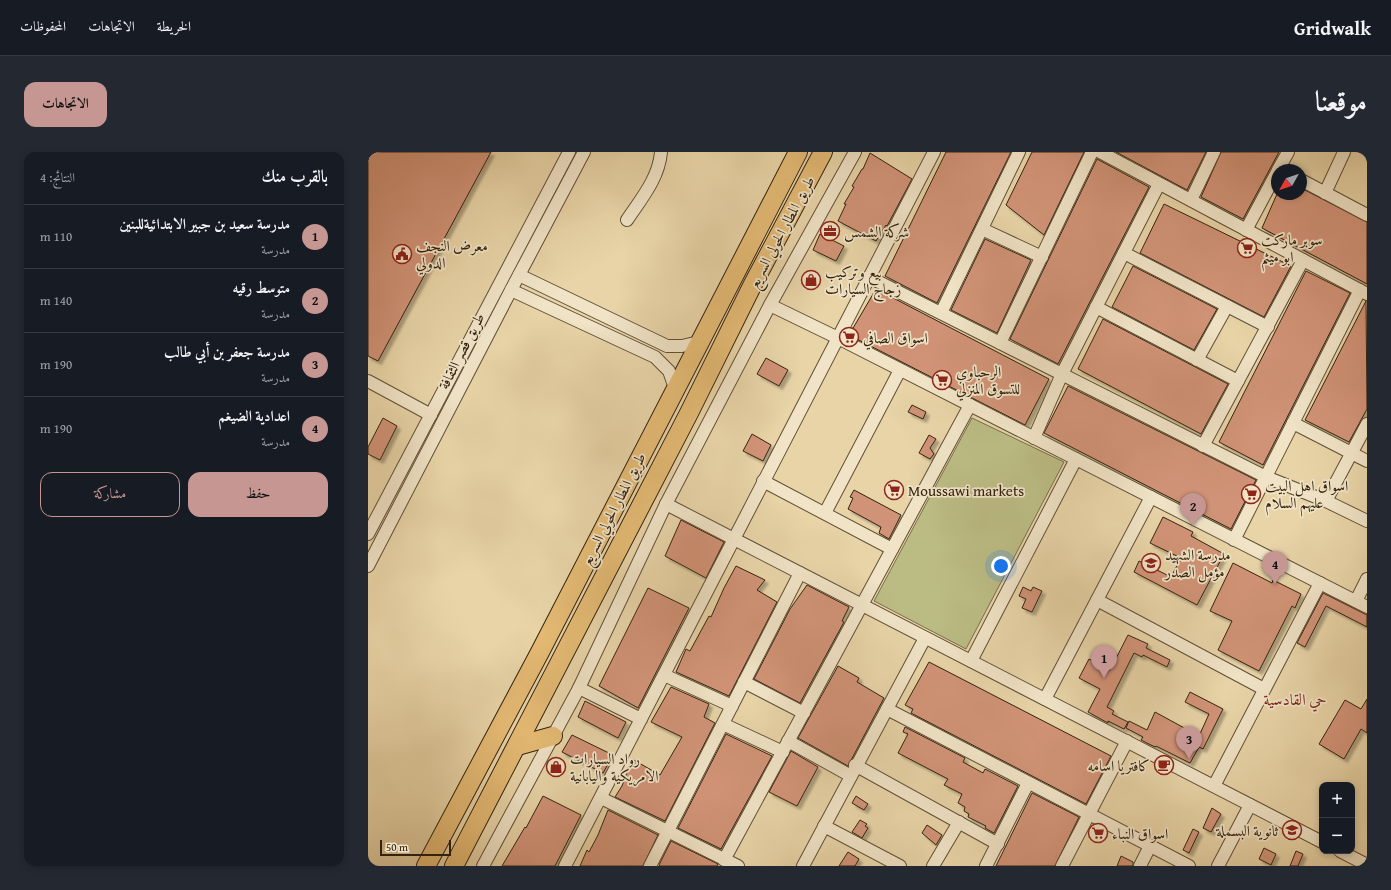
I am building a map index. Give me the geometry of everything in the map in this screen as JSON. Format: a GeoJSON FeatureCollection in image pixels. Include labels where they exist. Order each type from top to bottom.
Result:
{"type":"FeatureCollection","features":[{"type":"Feature","properties":{"kind":"highway","name":"طريق المطار الحولي السريع"},"geometry":{"type":"LineString","coordinates":[[426,866],[536,659],[645,445],[798,152]]}},
{"type":"Feature","properties":{"kind":"highway","name":"طريق المطار الحولي السريع"},"geometry":{"type":"LineString","coordinates":[[454,866],[690,413],[754,284],[823,152]]}},
{"type":"Feature","properties":{"kind":"highway"},"geometry":{"type":"LineString","coordinates":[[672,395],[669,409],[673,415],[680,418],[690,413]]}},
{"type":"Feature","properties":{"kind":"highway"},"geometry":{"type":"LineString","coordinates":[[645,445],[653,444],[660,447],[664,453],[665,460]]}},
{"type":"Feature","properties":{"kind":"highway"},"geometry":{"type":"LineString","coordinates":[[517,746],[553,736]]}},
{"type":"Feature","properties":{"kind":"street","name":"طريق قصر الثقافة"},"geometry":{"type":"LineString","coordinates":[[368,534],[569,152]]}},
{"type":"Feature","properties":{"kind":"street","name":"طريق قصر الثقافة"},"geometry":{"type":"LineString","coordinates":[[368,566],[518,275],[584,152]]}},
{"type":"Feature","properties":{"kind":"street"},"geometry":{"type":"LineString","coordinates":[[627,220],[652,182],[660,162],[661,152]]}},
{"type":"Feature","properties":{"kind":"street"},"geometry":{"type":"LineString","coordinates":[[483,866],[579,688],[666,504],[770,305],[855,152]]}},
{"type":"Feature","properties":{"kind":"street"},"geometry":{"type":"LineString","coordinates":[[564,866],[934,152]]}},
{"type":"Feature","properties":{"kind":"street"},"geometry":{"type":"LineString","coordinates":[[941,313],[1020,152]]}},
{"type":"Feature","properties":{"kind":"street"},"geometry":{"type":"LineString","coordinates":[[1000,343],[1092,152]]}},
{"type":"Feature","properties":{"kind":"street"},"geometry":{"type":"LineString","coordinates":[[1100,152],[1363,292],[1293,423],[1234,540]]}},
{"type":"Feature","properties":{"kind":"street"},"geometry":{"type":"LineString","coordinates":[[1191,200],[1214,152]]}},
{"type":"Feature","properties":{"kind":"street"},"geometry":{"type":"LineString","coordinates":[[1282,164],[1288,152]]}},
{"type":"Feature","properties":{"kind":"street"},"geometry":{"type":"LineString","coordinates":[[1325,193],[1344,152]]}},
{"type":"Feature","properties":{"kind":"street"},"geometry":{"type":"LineString","coordinates":[[1307,183],[1367,215]]}},
{"type":"Feature","properties":{"kind":"street"},"geometry":{"type":"LineString","coordinates":[[1034,438],[1062,374],[1159,184]]}},
{"type":"Feature","properties":{"kind":"street"},"geometry":{"type":"LineString","coordinates":[[1246,230],[1271,185]]}},
{"type":"Feature","properties":{"kind":"street"},"geometry":{"type":"LineString","coordinates":[[982,229],[1042,257]]}},
{"type":"Feature","properties":{"kind":"street"},"geometry":{"type":"LineString","coordinates":[[1124,253],[1268,327]]}},
{"type":"Feature","properties":{"kind":"street"},"geometry":{"type":"LineString","coordinates":[[1203,446],[1303,260]]}},
{"type":"Feature","properties":{"kind":"street"},"geometry":{"type":"LineString","coordinates":[[518,275],[667,346],[682,346],[699,342]]}},
{"type":"Feature","properties":{"kind":"street"},"geometry":{"type":"LineString","coordinates":[[869,277],[1266,477],[1326,501],[1367,521]]}},
{"type":"Feature","properties":{"kind":"street"},"geometry":{"type":"LineString","coordinates":[[511,290],[650,354],[662,363],[669,371],[672,395]]}},
{"type":"Feature","properties":{"kind":"street"},"geometry":{"type":"LineString","coordinates":[[770,305],[838,338],[1362,604],[1367,579]]}},
{"type":"Feature","properties":{"kind":"street"},"geometry":{"type":"LineString","coordinates":[[1197,360],[1227,306]]}},
{"type":"Feature","properties":{"kind":"street"},"geometry":{"type":"LineString","coordinates":[[1096,307],[1238,381]]}},
{"type":"Feature","properties":{"kind":"street"},"geometry":{"type":"LineString","coordinates":[[662,363],[670,358],[671,354],[667,346]]}},
{"type":"Feature","properties":{"kind":"street"},"geometry":{"type":"LineString","coordinates":[[825,514],[900,370]]}},
{"type":"Feature","properties":{"kind":"street"},"geometry":{"type":"LineString","coordinates":[[368,381],[431,415]]}},
{"type":"Feature","properties":{"kind":"street"},"geometry":{"type":"LineString","coordinates":[[724,860],[970,405]]}},
{"type":"Feature","properties":{"kind":"street"},"geometry":{"type":"LineString","coordinates":[[1293,423],[1367,460]]}},
{"type":"Feature","properties":{"kind":"street"},"geometry":{"type":"LineString","coordinates":[[1326,501],[1367,424]]}},
{"type":"Feature","properties":{"kind":"street"},"geometry":{"type":"LineString","coordinates":[[971,661],[1076,459]]}},
{"type":"Feature","properties":{"kind":"street"},"geometry":{"type":"LineString","coordinates":[[763,481],[892,549]]}},
{"type":"Feature","properties":{"kind":"street"},"geometry":{"type":"LineString","coordinates":[[1045,699],[1151,497]]}},
{"type":"Feature","properties":{"kind":"street"},"geometry":{"type":"LineString","coordinates":[[666,504],[1319,840]]}},
{"type":"Feature","properties":{"kind":"street"},"geometry":{"type":"LineString","coordinates":[[650,866],[800,573]]}},
{"type":"Feature","properties":{"kind":"street"},"geometry":{"type":"LineString","coordinates":[[1214,786],[1320,583]]}},
{"type":"Feature","properties":{"kind":"street"},"geometry":{"type":"LineString","coordinates":[[1097,600],[1264,689]]}},
{"type":"Feature","properties":{"kind":"street"},"geometry":{"type":"LineString","coordinates":[[802,866],[925,638]]}},
{"type":"Feature","properties":{"kind":"street"},"geometry":{"type":"LineString","coordinates":[[664,675],[732,706]]}},
{"type":"Feature","properties":{"kind":"street"},"geometry":{"type":"LineString","coordinates":[[744,682],[804,713]]}},
{"type":"Feature","properties":{"kind":"street"},"geometry":{"type":"LineString","coordinates":[[579,688],[641,719]]}},
{"type":"Feature","properties":{"kind":"street"},"geometry":{"type":"LineString","coordinates":[[887,709],[1189,866]]}},
{"type":"Feature","properties":{"kind":"street"},"geometry":{"type":"LineString","coordinates":[[722,724],[853,770],[959,822],[998,844]]}},
{"type":"Feature","properties":{"kind":"street"},"geometry":{"type":"LineString","coordinates":[[1062,866],[1127,741]]}},
{"type":"Feature","properties":{"kind":"street"},"geometry":{"type":"LineString","coordinates":[[986,866],[1028,783]]}},
{"type":"Feature","properties":{"kind":"street"},"geometry":{"type":"LineString","coordinates":[[600,798],[738,866]]}},
{"type":"Feature","properties":{"kind":"street"},"geometry":{"type":"LineString","coordinates":[[1218,866],[1250,804]]}},
{"type":"Feature","properties":{"kind":"street"},"geometry":{"type":"LineString","coordinates":[[933,866],[959,822]]}},
{"type":"Feature","properties":{"kind":"street"},"geometry":{"type":"LineString","coordinates":[[824,826],[900,866]]}},
{"type":"Feature","properties":{"kind":"street"},"geometry":{"type":"LineString","coordinates":[[1140,866],[1150,846]]}},
{"type":"Feature","properties":{"kind":"street"},"geometry":{"type":"LineString","coordinates":[[1346,854],[1367,865]]}},
{"type":"Feature","properties":{"kind":"green space"},"geometry":{"type":"Polygon","coordinates":[[[972,418],[1064,462],[966,649],[874,601],[972,418]]]}},
{"type":"Feature","properties":{"kind":"building","name":"معرض النجف الدولي"},"geometry":{"type":"Polygon","coordinates":[[[368,152],[491,152],[378,361],[368,356],[368,152]]]}},
{"type":"Feature","properties":{"kind":"building"},"geometry":{"type":"Polygon","coordinates":[[[946,152],[1011,152],[937,303],[885,276],[946,152]]]}},
{"type":"Feature","properties":{"kind":"building"},"geometry":{"type":"Polygon","coordinates":[[[1032,152],[1084,152],[1044,235],[1006,205],[1032,152]]]}},
{"type":"Feature","properties":{"kind":"building"},"geometry":{"type":"Polygon","coordinates":[[[1116,152],[1206,152],[1187,190],[1116,152]]]}},
{"type":"Feature","properties":{"kind":"building"},"geometry":{"type":"Polygon","coordinates":[[[1221,152],[1279,152],[1273,164],[1271,164],[1271,167],[1243,219],[1201,197],[1221,152]]]}},
{"type":"Feature","properties":{"kind":"building"},"geometry":{"type":"Polygon","coordinates":[[[870,153],[912,179],[887,226],[886,225],[876,241],[838,221],[846,204],[844,204],[854,187],[852,186],[863,169],[870,153]]]}},
{"type":"Feature","properties":{"kind":"building"},"geometry":{"type":"Polygon","coordinates":[[[1097,159],[1149,187],[1058,364],[1010,339],[1097,159]]]}},
{"type":"Feature","properties":{"kind":"building"},"geometry":{"type":"Polygon","coordinates":[[[1307,191],[1367,222],[1367,284],[1262,228],[1274,200],[1307,200],[1307,191]]]}},
{"type":"Feature","properties":{"kind":"building"},"geometry":{"type":"Polygon","coordinates":[[[1164,204],[1291,266],[1264,317],[1140,253],[1164,204]]]}},
{"type":"Feature","properties":{"kind":"building"},"geometry":{"type":"Polygon","coordinates":[[[820,234],[844,246],[836,261],[813,250],[820,234]]]}},
{"type":"Feature","properties":{"kind":"building"},"geometry":{"type":"Polygon","coordinates":[[[985,239],[1031,260],[997,333],[951,310],[985,239]]]}},
{"type":"Feature","properties":{"kind":"building"},"geometry":{"type":"Polygon","coordinates":[[[1133,266],[1217,309],[1194,350],[1112,307],[1133,266]]]}},
{"type":"Feature","properties":{"kind":"building"},"geometry":{"type":"Polygon","coordinates":[[[1306,271],[1350,293],[1263,465],[1219,442],[1306,271]]]}},
{"type":"Feature","properties":{"kind":"building"},"geometry":{"type":"Polygon","coordinates":[[[876,289],[1049,379],[1025,425],[849,335],[876,289]]]}},
{"type":"Feature","properties":{"kind":"building"},"geometry":{"type":"Polygon","coordinates":[[[1366,301],[1367,409],[1349,442],[1305,420],[1366,301]]]}},
{"type":"Feature","properties":{"kind":"building"},"geometry":{"type":"Polygon","coordinates":[[[1103,319],[1228,384],[1201,434],[1078,369],[1103,319]]]}},
{"type":"Feature","properties":{"kind":"building"},"geometry":{"type":"Polygon","coordinates":[[[766,358],[788,370],[779,386],[757,374],[766,358]]]}},
{"type":"Feature","properties":{"kind":"building"},"geometry":{"type":"Polygon","coordinates":[[[1068,386],[1256,480],[1231,529],[1044,433],[1068,386]]]}},
{"type":"Feature","properties":{"kind":"building"},"geometry":{"type":"Polygon","coordinates":[[[912,405],[926,412],[923,419],[908,412],[912,405]]]}},
{"type":"Feature","properties":{"kind":"building"},"geometry":{"type":"Polygon","coordinates":[[[383,418],[397,426],[380,460],[368,454],[368,447],[383,418]]]}},
{"type":"Feature","properties":{"kind":"building"},"geometry":{"type":"Polygon","coordinates":[[[752,434],[771,445],[763,461],[743,451],[752,434]]]}},
{"type":"Feature","properties":{"kind":"building"},"geometry":{"type":"Polygon","coordinates":[[[929,435],[936,439],[930,448],[934,454],[930,459],[919,453],[929,435]]]}},
{"type":"Feature","properties":{"kind":"building"},"geometry":{"type":"Polygon","coordinates":[[[854,490],[901,515],[889,539],[879,533],[881,527],[848,509],[853,498],[850,497],[854,490]]]}},
{"type":"Feature","properties":{"kind":"building"},"geometry":{"type":"Polygon","coordinates":[[[1163,517],[1193,532],[1191,536],[1224,554],[1197,605],[1134,572],[1139,561],[1171,577],[1181,558],[1150,543],[1163,517]]]}},
{"type":"Feature","properties":{"kind":"building"},"geometry":{"type":"Polygon","coordinates":[[[681,520],[724,542],[706,578],[665,556],[681,520]]]}},
{"type":"Feature","properties":{"kind":"building"},"geometry":{"type":"Polygon","coordinates":[[[1233,563],[1272,583],[1273,580],[1301,594],[1295,608],[1292,606],[1259,671],[1218,650],[1232,621],[1210,611],[1233,563]]]}},
{"type":"Feature","properties":{"kind":"building"},"geometry":{"type":"Polygon","coordinates":[[[736,566],[765,580],[757,590],[777,602],[729,696],[676,672],[686,649],[690,651],[709,616],[711,617],[736,566]]]}},
{"type":"Feature","properties":{"kind":"building"},"geometry":{"type":"Polygon","coordinates":[[[807,585],[849,607],[842,621],[844,622],[800,703],[754,679],[790,609],[807,585]]]}},
{"type":"Feature","properties":{"kind":"building"},"geometry":{"type":"Polygon","coordinates":[[[1023,587],[1031,591],[1033,587],[1042,591],[1032,612],[1022,608],[1026,599],[1019,596],[1023,587]]]}},
{"type":"Feature","properties":{"kind":"building"},"geometry":{"type":"Polygon","coordinates":[[[648,588],[689,608],[638,708],[599,686],[648,588]]]}},
{"type":"Feature","properties":{"kind":"building"},"geometry":{"type":"Polygon","coordinates":[[[1323,593],[1367,615],[1367,627],[1326,606],[1305,647],[1297,643],[1323,593]]]}},
{"type":"Feature","properties":{"kind":"building"},"geometry":{"type":"Polygon","coordinates":[[[1128,635],[1148,644],[1146,648],[1170,660],[1167,667],[1143,655],[1142,657],[1134,653],[1107,707],[1114,711],[1112,714],[1128,722],[1124,729],[1108,721],[1108,723],[1088,712],[1100,689],[1079,678],[1089,659],[1110,670],[1128,635]]]}},
{"type":"Feature","properties":{"kind":"building"},"geometry":{"type":"Polygon","coordinates":[[[929,662],[1111,756],[1086,804],[911,713],[913,709],[905,705],[929,662]]]}},
{"type":"Feature","properties":{"kind":"building"},"geometry":{"type":"Polygon","coordinates":[[[838,666],[859,678],[857,682],[884,698],[848,766],[798,738],[838,666]]]}},
{"type":"Feature","properties":{"kind":"building"},"geometry":{"type":"Polygon","coordinates":[[[671,687],[709,704],[704,717],[715,723],[665,821],[615,797],[622,786],[632,759],[660,775],[682,737],[651,722],[671,687]]]}},
{"type":"Feature","properties":{"kind":"building"},"geometry":{"type":"Polygon","coordinates":[[[1190,692],[1223,709],[1203,749],[1199,747],[1190,763],[1141,740],[1143,737],[1126,728],[1129,721],[1147,730],[1155,712],[1199,736],[1209,714],[1185,702],[1190,692]]]}},
{"type":"Feature","properties":{"kind":"building"},"geometry":{"type":"Polygon","coordinates":[[[1367,699],[1367,733],[1361,729],[1344,759],[1319,744],[1345,700],[1361,709],[1367,699]]]}},
{"type":"Feature","properties":{"kind":"building"},"geometry":{"type":"Polygon","coordinates":[[[585,701],[626,722],[618,738],[578,717],[585,701]]]}},
{"type":"Feature","properties":{"kind":"building"},"geometry":{"type":"Polygon","coordinates":[[[905,727],[965,758],[963,762],[983,773],[985,769],[1018,786],[994,833],[985,828],[986,826],[968,817],[969,814],[964,811],[965,807],[958,803],[962,794],[944,785],[948,779],[898,753],[908,734],[903,732],[905,727]]]}},
{"type":"Feature","properties":{"kind":"building"},"geometry":{"type":"Polygon","coordinates":[[[726,734],[772,756],[721,849],[678,828],[726,734]]]}},
{"type":"Feature","properties":{"kind":"building"},"geometry":{"type":"Polygon","coordinates":[[[572,735],[613,755],[603,773],[562,752],[572,735]]]}},
{"type":"Feature","properties":{"kind":"building"},"geometry":{"type":"Polygon","coordinates":[[[791,751],[818,767],[797,806],[769,792],[791,751]]]}},
{"type":"Feature","properties":{"kind":"building"},"geometry":{"type":"Polygon","coordinates":[[[1032,793],[1079,817],[1055,866],[996,866],[1032,793]]]}},
{"type":"Feature","properties":{"kind":"building"},"geometry":{"type":"Polygon","coordinates":[[[543,796],[581,815],[555,866],[502,866],[525,827],[526,828],[543,796]]]}},
{"type":"Feature","properties":{"kind":"building"},"geometry":{"type":"Polygon","coordinates":[[[856,796],[868,804],[864,810],[852,803],[856,796]]]}},
{"type":"Feature","properties":{"kind":"building"},"geometry":{"type":"Polygon","coordinates":[[[1212,808],[1221,814],[1211,832],[1203,828],[1212,808]]]}},
{"type":"Feature","properties":{"kind":"building"},"geometry":{"type":"Polygon","coordinates":[[[608,810],[658,835],[643,866],[580,866],[587,850],[589,852],[598,835],[608,810]]]}},
{"type":"Feature","properties":{"kind":"building"},"geometry":{"type":"Polygon","coordinates":[[[860,820],[867,824],[865,826],[868,828],[862,838],[852,832],[860,820]]]}},
{"type":"Feature","properties":{"kind":"building"},"geometry":{"type":"Polygon","coordinates":[[[927,825],[942,835],[936,845],[922,833],[927,825]]]}},
{"type":"Feature","properties":{"kind":"building"},"geometry":{"type":"Polygon","coordinates":[[[1193,829],[1199,832],[1189,853],[1183,850],[1193,829]]]}},
{"type":"Feature","properties":{"kind":"building"},"geometry":{"type":"Polygon","coordinates":[[[671,841],[718,864],[717,866],[660,866],[659,865],[671,841]]]}},
{"type":"Feature","properties":{"kind":"building"},"geometry":{"type":"Polygon","coordinates":[[[1264,848],[1276,854],[1271,865],[1259,859],[1264,848]]]}},
{"type":"Feature","properties":{"kind":"building"},"geometry":{"type":"Polygon","coordinates":[[[1296,851],[1303,854],[1298,866],[1290,866],[1296,851]]]}},
{"type":"Feature","properties":{"kind":"building"},"geometry":{"type":"Polygon","coordinates":[[[848,852],[859,859],[855,866],[839,866],[848,852]]]}},
{"type":"Feature","properties":{"kind":"building"},"geometry":{"type":"Polygon","coordinates":[[[1121,856],[1133,862],[1133,866],[1117,866],[1121,856]]]}},
{"type":"Feature","properties":{"kind":"place","name":"شركة الشمس"},"geometry":{"type":"Point","coordinates":[830,231]}},
{"type":"Feature","properties":{"kind":"place","name":"سوبر ماركت ابو ميثم"},"geometry":{"type":"Point","coordinates":[1247,248]}},
{"type":"Feature","properties":{"kind":"place","name":"معرض النجف الدولي"},"geometry":{"type":"Point","coordinates":[402,254]}},
{"type":"Feature","properties":{"kind":"place","name":"بيع وتركيب زجاج السيارات"},"geometry":{"type":"Point","coordinates":[811,280]}},
{"type":"Feature","properties":{"kind":"place","name":"اسواق الصافي"},"geometry":{"type":"Point","coordinates":[849,337]}},
{"type":"Feature","properties":{"kind":"place","name":"الرحباوي للتسوق المنزلي"},"geometry":{"type":"Point","coordinates":[942,380]}},
{"type":"Feature","properties":{"kind":"place","name":"Moussawi markets"},"geometry":{"type":"Point","coordinates":[894,490]}},
{"type":"Feature","properties":{"kind":"place","name":"اسواق اهل البيت عليهم السلام"},"geometry":{"type":"Point","coordinates":[1251,494]}},
{"type":"Feature","properties":{"kind":"place","name":"متوسط رقيه"},"geometry":{"type":"Point","coordinates":[1193,526]}},
{"type":"Feature","properties":{"kind":"place","name":"مدرسة الشهيد مؤمل الصدر"},"geometry":{"type":"Point","coordinates":[1151,563]}},
{"type":"Feature","properties":{"kind":"place","name":"اعدادية الضيغم"},"geometry":{"type":"Point","coordinates":[1275,584]}},
{"type":"Feature","properties":{"kind":"place","name":"مدرسة سعيد بن جبير الابتدائيةللبنين"},"geometry":{"type":"Point","coordinates":[1104,678]}},
{"type":"Feature","properties":{"kind":"place","name":"مدرسة جعفر بن أبي طالب"},"geometry":{"type":"Point","coordinates":[1189,759]}},
{"type":"Feature","properties":{"kind":"place","name":"كافتريا اسامه"},"geometry":{"type":"Point","coordinates":[1164,765]}},
{"type":"Feature","properties":{"kind":"place","name":"رواد السيارات الامريكية واليابانية"},"geometry":{"type":"Point","coordinates":[556,767]}},
{"type":"Feature","properties":{"kind":"place","name":"ثانوية البسملة"},"geometry":{"type":"Point","coordinates":[1292,830]}},
{"type":"Feature","properties":{"kind":"place","name":"اسواق النباء"},"geometry":{"type":"Point","coordinates":[1098,833]}},
{"type":"Feature","properties":{"kind":"district","name":"حي القادسية"},"geometry":{"type":"Point","coordinates":[1295,699]}}]}
